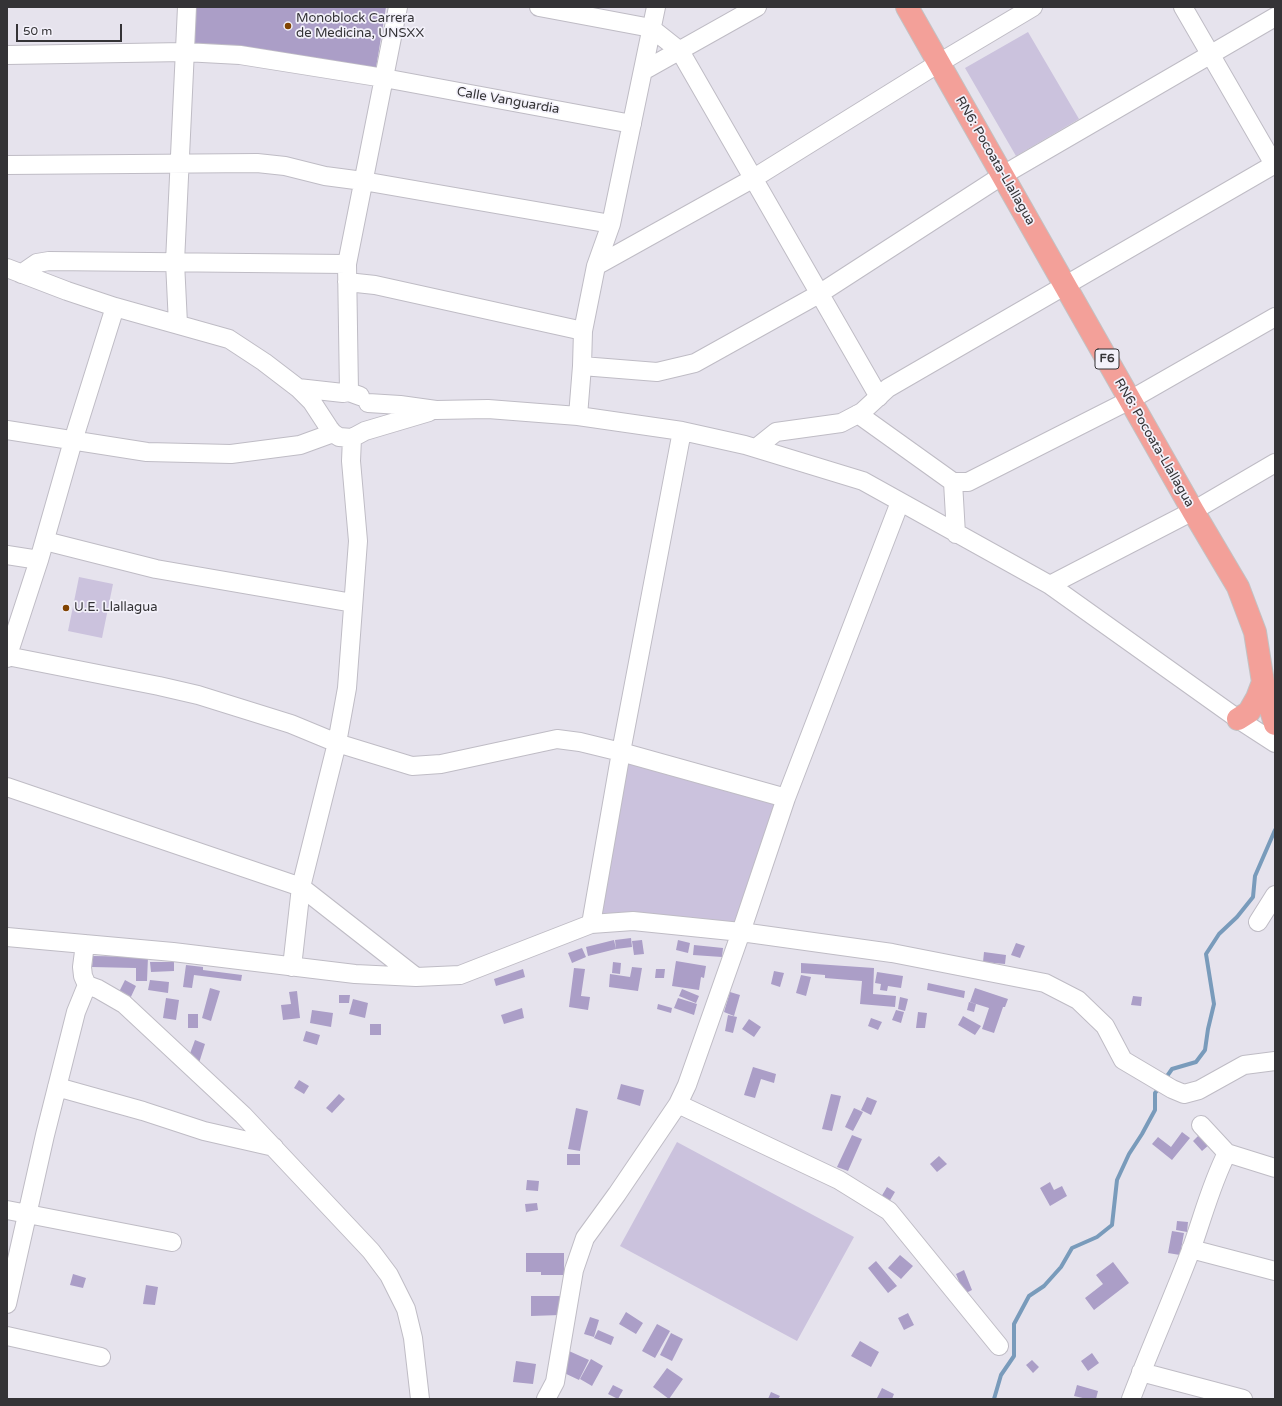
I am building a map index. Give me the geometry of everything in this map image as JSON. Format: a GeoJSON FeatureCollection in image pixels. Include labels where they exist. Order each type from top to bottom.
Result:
{"type":"FeatureCollection","features":[{"type":"Feature","properties":{"kind":"highway","name":"RN6: Pocoata-Llallagua"},"geometry":{"type":"LineString","coordinates":[[907,7],[1130,400],[1238,586],[1255,632],[1263,682],[1275,724]]}},
{"type":"Feature","properties":{"kind":"highway"},"geometry":{"type":"LineString","coordinates":[[1238,719],[1249,712],[1257,698],[1263,682]]}},
{"type":"Feature","properties":{"kind":"street"},"geometry":{"type":"LineString","coordinates":[[178,324],[176,262],[187,7]]}},
{"type":"Feature","properties":{"kind":"street"},"geometry":{"type":"LineString","coordinates":[[346,393],[347,264],[398,7]]}},
{"type":"Feature","properties":{"kind":"street"},"geometry":{"type":"LineString","coordinates":[[539,7],[652,28],[680,51],[879,397]]}},
{"type":"Feature","properties":{"kind":"street"},"geometry":{"type":"LineString","coordinates":[[578,416],[583,331],[596,266],[611,224],[656,7]]}},
{"type":"Feature","properties":{"kind":"street"},"geometry":{"type":"LineString","coordinates":[[643,70],[680,51],[757,7]]}},
{"type":"Feature","properties":{"kind":"street"},"geometry":{"type":"LineString","coordinates":[[596,266],[754,178],[939,63],[1033,7]]}},
{"type":"Feature","properties":{"kind":"street"},"geometry":{"type":"LineString","coordinates":[[756,448],[776,432],[841,423],[862,412],[888,388],[1275,165],[1183,7]]}},
{"type":"Feature","properties":{"kind":"street"},"geometry":{"type":"LineString","coordinates":[[582,366],[657,372],[696,363],[819,294],[1003,176],[1275,17]]}},
{"type":"Feature","properties":{"kind":"street","name":"Calle Vanguardia"},"geometry":{"type":"LineString","coordinates":[[7,55],[184,52],[240,55],[384,78],[632,124]]}},
{"type":"Feature","properties":{"kind":"street"},"geometry":{"type":"LineString","coordinates":[[7,164],[257,163],[285,166],[325,176],[611,224]]}},
{"type":"Feature","properties":{"kind":"street"},"geometry":{"type":"LineString","coordinates":[[14,271],[37,263],[49,261],[347,264]]}},
{"type":"Feature","properties":{"kind":"street"},"geometry":{"type":"LineString","coordinates":[[14,271],[115,307],[229,339],[264,362],[298,388],[312,402],[329,427],[339,436],[359,435],[436,410]]}},
{"type":"Feature","properties":{"kind":"street"},"geometry":{"type":"LineString","coordinates":[[347,282],[374,285],[583,331]]}},
{"type":"Feature","properties":{"kind":"street"},"geometry":{"type":"LineString","coordinates":[[115,307],[73,441],[45,541],[7,657],[159,686],[198,695],[291,724],[337,743],[412,766],[441,764],[557,739],[580,742],[621,752],[786,798]]}},
{"type":"Feature","properties":{"kind":"street"},"geometry":{"type":"LineString","coordinates":[[858,414],[953,482],[968,482],[1130,400],[1275,317]]}},
{"type":"Feature","properties":{"kind":"street"},"geometry":{"type":"LineString","coordinates":[[292,967],[301,887],[337,743],[347,688],[358,541],[351,461],[359,435],[370,422],[371,418],[368,403],[357,394],[298,388]]}},
{"type":"Feature","properties":{"kind":"street"},"geometry":{"type":"LineString","coordinates":[[329,427],[326,409],[332,399],[346,393]]}},
{"type":"Feature","properties":{"kind":"street"},"geometry":{"type":"LineString","coordinates":[[368,403],[400,405],[436,410],[488,409],[578,416],[682,431],[756,448],[863,481],[1050,585],[1238,719],[1275,743]]}},
{"type":"Feature","properties":{"kind":"street"},"geometry":{"type":"LineString","coordinates":[[7,430],[147,452],[231,454],[300,446],[329,427]]}},
{"type":"Feature","properties":{"kind":"street"},"geometry":{"type":"LineString","coordinates":[[591,924],[621,752],[682,431]]}},
{"type":"Feature","properties":{"kind":"street"},"geometry":{"type":"LineString","coordinates":[[1050,585],[1194,511],[1275,463]]}},
{"type":"Feature","properties":{"kind":"street"},"geometry":{"type":"LineString","coordinates":[[953,482],[956,534]]}},
{"type":"Feature","properties":{"kind":"street"},"geometry":{"type":"LineString","coordinates":[[546,1399],[554,1382],[574,1270],[584,1238],[617,1194],[678,1104],[687,1085],[786,798],[900,502]]}},
{"type":"Feature","properties":{"kind":"street"},"geometry":{"type":"LineString","coordinates":[[45,541],[156,569],[353,603]]}},
{"type":"Feature","properties":{"kind":"street"},"geometry":{"type":"LineString","coordinates":[[7,555],[39,560]]}},
{"type":"Feature","properties":{"kind":"street"},"geometry":{"type":"LineString","coordinates":[[7,787],[301,887],[416,977]]}},
{"type":"Feature","properties":{"kind":"street"},"geometry":{"type":"LineString","coordinates":[[1258,922],[1275,895]]}},
{"type":"Feature","properties":{"kind":"street"},"geometry":{"type":"LineString","coordinates":[[7,937],[173,952],[355,974],[416,977],[460,975],[591,924],[633,921],[741,932],[892,953],[1045,983],[1078,1000],[1105,1026],[1123,1060],[1172,1089],[1184,1094],[1199,1090],[1244,1065],[1275,1061]]}},
{"type":"Feature","properties":{"kind":"street"},"geometry":{"type":"LineString","coordinates":[[84,944],[83,976],[87,985],[124,1004],[243,1115],[371,1251],[389,1275],[406,1309],[413,1338],[420,1399]]}},
{"type":"Feature","properties":{"kind":"street"},"geometry":{"type":"LineString","coordinates":[[7,1304],[57,1087],[76,1012],[87,985]]}},
{"type":"Feature","properties":{"kind":"street"},"geometry":{"type":"LineString","coordinates":[[57,1087],[143,1111],[204,1131],[274,1147]]}},
{"type":"Feature","properties":{"kind":"street"},"geometry":{"type":"LineString","coordinates":[[678,1104],[839,1180],[889,1211],[999,1346]]}},
{"type":"Feature","properties":{"kind":"street"},"geometry":{"type":"LineString","coordinates":[[1201,1125],[1227,1153],[1250,1162],[1275,1168]]}},
{"type":"Feature","properties":{"kind":"street"},"geometry":{"type":"LineString","coordinates":[[1131,1399],[1191,1249],[1220,1166],[1227,1153]]}},
{"type":"Feature","properties":{"kind":"street"},"geometry":{"type":"LineString","coordinates":[[7,1210],[172,1242]]}},
{"type":"Feature","properties":{"kind":"street"},"geometry":{"type":"LineString","coordinates":[[1191,1249],[1275,1270]]}},
{"type":"Feature","properties":{"kind":"street"},"geometry":{"type":"LineString","coordinates":[[7,1336],[101,1357]]}},
{"type":"Feature","properties":{"kind":"street"},"geometry":{"type":"LineString","coordinates":[[1141,1372],[1243,1399]]}},
{"type":"Feature","properties":{"kind":"shaded area"},"geometry":{"type":"Polygon","coordinates":[[[1028,32],[1079,119],[1016,156],[965,68],[1028,32]]]}},
{"type":"Feature","properties":{"kind":"shaded area"},"geometry":{"type":"Polygon","coordinates":[[[79,577],[113,584],[102,638],[68,631],[79,577]]]}},
{"type":"Feature","properties":{"kind":"shaded area"},"geometry":{"type":"Polygon","coordinates":[[[621,752],[786,798],[741,932],[591,924],[621,752]]]}},
{"type":"Feature","properties":{"kind":"shaded area"},"geometry":{"type":"Polygon","coordinates":[[[677,1142],[854,1237],[797,1341],[620,1246],[677,1142]]]}},
{"type":"Feature","properties":{"kind":"building","name":"Monoblock Carrera de Medicina, UNSXX"},"geometry":{"type":"Polygon","coordinates":[[[195,7],[386,7],[376,68],[245,47],[192,44],[195,7]]]}},
{"type":"Feature","properties":{"kind":"building"},"geometry":{"type":"Polygon","coordinates":[[[631,938],[632,947],[616,949],[615,940],[631,938]]]}},
{"type":"Feature","properties":{"kind":"building"},"geometry":{"type":"Polygon","coordinates":[[[614,940],[616,949],[588,956],[586,947],[614,940]]]}},
{"type":"Feature","properties":{"kind":"building"},"geometry":{"type":"Polygon","coordinates":[[[642,940],[644,954],[634,955],[632,941],[642,940]]]}},
{"type":"Feature","properties":{"kind":"building"},"geometry":{"type":"Polygon","coordinates":[[[678,940],[690,943],[688,953],[676,950],[678,940]]]}},
{"type":"Feature","properties":{"kind":"building"},"geometry":{"type":"Polygon","coordinates":[[[1016,943],[1025,946],[1020,958],[1011,955],[1016,943]]]}},
{"type":"Feature","properties":{"kind":"building"},"geometry":{"type":"Polygon","coordinates":[[[694,945],[723,948],[722,957],[693,955],[694,945]]]}},
{"type":"Feature","properties":{"kind":"building"},"geometry":{"type":"Polygon","coordinates":[[[582,948],[586,957],[572,963],[568,953],[582,948]]]}},
{"type":"Feature","properties":{"kind":"building"},"geometry":{"type":"Polygon","coordinates":[[[984,952],[1006,955],[1005,964],[983,962],[984,952]]]}},
{"type":"Feature","properties":{"kind":"building"},"geometry":{"type":"Polygon","coordinates":[[[93,956],[148,957],[147,981],[136,981],[136,968],[92,967],[93,956]]]}},
{"type":"Feature","properties":{"kind":"building"},"geometry":{"type":"Polygon","coordinates":[[[676,961],[706,966],[704,978],[701,977],[699,990],[672,986],[676,961]]]}},
{"type":"Feature","properties":{"kind":"building"},"geometry":{"type":"Polygon","coordinates":[[[150,962],[174,962],[174,971],[151,972],[150,962]]]}},
{"type":"Feature","properties":{"kind":"building"},"geometry":{"type":"Polygon","coordinates":[[[613,962],[621,963],[620,974],[612,973],[613,962]]]}},
{"type":"Feature","properties":{"kind":"building"},"geometry":{"type":"Polygon","coordinates":[[[801,963],[874,968],[873,994],[896,996],[895,1007],[860,1004],[862,981],[825,978],[825,975],[801,973],[801,963]]]}},
{"type":"Feature","properties":{"kind":"building"},"geometry":{"type":"Polygon","coordinates":[[[186,965],[203,967],[203,970],[242,975],[241,981],[194,975],[192,988],[183,987],[186,965]]]}},
{"type":"Feature","properties":{"kind":"building"},"geometry":{"type":"Polygon","coordinates":[[[632,967],[642,968],[638,991],[609,987],[610,974],[630,977],[632,967]]]}},
{"type":"Feature","properties":{"kind":"building"},"geometry":{"type":"Polygon","coordinates":[[[574,968],[585,969],[581,996],[590,997],[588,1010],[569,1007],[574,968]]]}},
{"type":"Feature","properties":{"kind":"building"},"geometry":{"type":"Polygon","coordinates":[[[523,969],[525,977],[496,986],[494,979],[523,969]]]}},
{"type":"Feature","properties":{"kind":"building"},"geometry":{"type":"Polygon","coordinates":[[[656,969],[665,969],[664,978],[655,978],[656,969]]]}},
{"type":"Feature","properties":{"kind":"building"},"geometry":{"type":"Polygon","coordinates":[[[774,971],[784,973],[780,987],[771,984],[774,971]]]}},
{"type":"Feature","properties":{"kind":"building"},"geometry":{"type":"Polygon","coordinates":[[[877,972],[903,976],[901,988],[888,986],[887,991],[880,990],[881,984],[875,983],[877,972]]]}},
{"type":"Feature","properties":{"kind":"building"},"geometry":{"type":"Polygon","coordinates":[[[801,975],[811,977],[806,996],[796,993],[801,975]]]}},
{"type":"Feature","properties":{"kind":"building"},"geometry":{"type":"Polygon","coordinates":[[[125,980],[136,986],[129,1001],[117,996],[125,980]]]}},
{"type":"Feature","properties":{"kind":"building"},"geometry":{"type":"Polygon","coordinates":[[[150,980],[169,982],[168,993],[148,990],[150,980]]]}},
{"type":"Feature","properties":{"kind":"building"},"geometry":{"type":"Polygon","coordinates":[[[928,983],[965,991],[964,998],[927,990],[928,983]]]}},
{"type":"Feature","properties":{"kind":"building"},"geometry":{"type":"Polygon","coordinates":[[[210,988],[220,991],[211,1021],[202,1018],[210,988]]]}},
{"type":"Feature","properties":{"kind":"building"},"geometry":{"type":"Polygon","coordinates":[[[975,988],[1008,999],[1005,1007],[1003,1007],[994,1033],[982,1029],[989,1008],[970,1002],[975,988]]]}},
{"type":"Feature","properties":{"kind":"building"},"geometry":{"type":"Polygon","coordinates":[[[682,989],[699,996],[696,1003],[679,996],[682,989]]]}},
{"type":"Feature","properties":{"kind":"building"},"geometry":{"type":"Polygon","coordinates":[[[297,991],[300,1018],[283,1020],[281,1005],[291,1004],[289,992],[297,991]]]}},
{"type":"Feature","properties":{"kind":"building"},"geometry":{"type":"Polygon","coordinates":[[[730,992],[740,995],[734,1016],[724,1012],[730,992]]]}},
{"type":"Feature","properties":{"kind":"building"},"geometry":{"type":"Polygon","coordinates":[[[339,995],[350,995],[349,1003],[339,1003],[339,995]]]}},
{"type":"Feature","properties":{"kind":"building"},"geometry":{"type":"Polygon","coordinates":[[[1133,996],[1142,997],[1141,1006],[1131,1005],[1133,996]]]}},
{"type":"Feature","properties":{"kind":"building"},"geometry":{"type":"Polygon","coordinates":[[[900,997],[908,999],[905,1011],[898,1009],[900,997]]]}},
{"type":"Feature","properties":{"kind":"building"},"geometry":{"type":"Polygon","coordinates":[[[166,998],[179,1000],[176,1020],[163,1018],[166,998]]]}},
{"type":"Feature","properties":{"kind":"building"},"geometry":{"type":"Polygon","coordinates":[[[678,998],[697,1004],[694,1015],[674,1008],[678,998]]]}},
{"type":"Feature","properties":{"kind":"building"},"geometry":{"type":"Polygon","coordinates":[[[353,999],[368,1003],[365,1018],[349,1014],[353,999]]]}},
{"type":"Feature","properties":{"kind":"building"},"geometry":{"type":"Polygon","coordinates":[[[969,1002],[976,1004],[974,1012],[967,1010],[969,1002]]]}},
{"type":"Feature","properties":{"kind":"building"},"geometry":{"type":"Polygon","coordinates":[[[658,1004],[672,1008],[671,1013],[657,1009],[658,1004]]]}},
{"type":"Feature","properties":{"kind":"building"},"geometry":{"type":"Polygon","coordinates":[[[522,1008],[524,1018],[504,1024],[501,1015],[522,1008]]]}},
{"type":"Feature","properties":{"kind":"building"},"geometry":{"type":"Polygon","coordinates":[[[312,1010],[333,1013],[331,1027],[310,1023],[312,1010]]]}},
{"type":"Feature","properties":{"kind":"building"},"geometry":{"type":"Polygon","coordinates":[[[896,1010],[904,1012],[901,1023],[892,1020],[896,1010]]]}},
{"type":"Feature","properties":{"kind":"building"},"geometry":{"type":"Polygon","coordinates":[[[918,1012],[927,1013],[925,1028],[916,1028],[918,1012]]]}},
{"type":"Feature","properties":{"kind":"building"},"geometry":{"type":"Polygon","coordinates":[[[188,1014],[198,1014],[198,1028],[188,1028],[188,1014]]]}},
{"type":"Feature","properties":{"kind":"building"},"geometry":{"type":"Polygon","coordinates":[[[728,1015],[737,1017],[733,1033],[725,1031],[728,1015]]]}},
{"type":"Feature","properties":{"kind":"building"},"geometry":{"type":"Polygon","coordinates":[[[963,1016],[981,1026],[975,1035],[958,1025],[963,1016]]]}},
{"type":"Feature","properties":{"kind":"building"},"geometry":{"type":"Polygon","coordinates":[[[871,1018],[882,1022],[878,1030],[868,1026],[871,1018]]]}},
{"type":"Feature","properties":{"kind":"building"},"geometry":{"type":"Polygon","coordinates":[[[749,1019],[761,1027],[754,1037],[742,1029],[749,1019]]]}},
{"type":"Feature","properties":{"kind":"building"},"geometry":{"type":"Polygon","coordinates":[[[370,1024],[381,1024],[381,1035],[370,1035],[370,1024]]]}},
{"type":"Feature","properties":{"kind":"building"},"geometry":{"type":"Polygon","coordinates":[[[306,1031],[320,1035],[317,1045],[303,1041],[306,1031]]]}},
{"type":"Feature","properties":{"kind":"building"},"geometry":{"type":"Polygon","coordinates":[[[195,1040],[205,1044],[199,1063],[188,1059],[195,1040]]]}},
{"type":"Feature","properties":{"kind":"building"},"geometry":{"type":"Polygon","coordinates":[[[753,1067],[776,1074],[774,1083],[761,1079],[755,1098],[744,1095],[753,1067]]]}},
{"type":"Feature","properties":{"kind":"building"},"geometry":{"type":"Polygon","coordinates":[[[299,1080],[309,1086],[304,1094],[294,1088],[299,1080]]]}},
{"type":"Feature","properties":{"kind":"building"},"geometry":{"type":"Polygon","coordinates":[[[621,1084],[644,1090],[640,1106],[617,1099],[621,1084]]]}},
{"type":"Feature","properties":{"kind":"building"},"geometry":{"type":"Polygon","coordinates":[[[339,1094],[345,1099],[332,1113],[326,1108],[339,1094]]]}},
{"type":"Feature","properties":{"kind":"building"},"geometry":{"type":"Polygon","coordinates":[[[831,1094],[841,1096],[832,1131],[822,1129],[831,1094]]]}},
{"type":"Feature","properties":{"kind":"building"},"geometry":{"type":"Polygon","coordinates":[[[867,1097],[877,1101],[871,1115],[861,1110],[867,1097]]]}},
{"type":"Feature","properties":{"kind":"building"},"geometry":{"type":"Polygon","coordinates":[[[576,1108],[588,1111],[580,1151],[568,1149],[576,1108]]]}},
{"type":"Feature","properties":{"kind":"building"},"geometry":{"type":"Polygon","coordinates":[[[854,1108],[863,1112],[853,1131],[845,1127],[854,1108]]]}},
{"type":"Feature","properties":{"kind":"building"},"geometry":{"type":"Polygon","coordinates":[[[1182,1132],[1190,1138],[1172,1160],[1152,1144],[1158,1137],[1171,1147],[1182,1132]]]}},
{"type":"Feature","properties":{"kind":"building"},"geometry":{"type":"Polygon","coordinates":[[[1200,1134],[1210,1144],[1202,1151],[1193,1141],[1200,1134]]]}},
{"type":"Feature","properties":{"kind":"building"},"geometry":{"type":"Polygon","coordinates":[[[852,1135],[862,1139],[848,1171],[837,1167],[852,1135]]]}},
{"type":"Feature","properties":{"kind":"building"},"geometry":{"type":"Polygon","coordinates":[[[567,1154],[580,1154],[580,1165],[567,1165],[567,1154]]]}},
{"type":"Feature","properties":{"kind":"building"},"geometry":{"type":"Polygon","coordinates":[[[939,1156],[947,1164],[937,1172],[930,1164],[939,1156]]]}},
{"type":"Feature","properties":{"kind":"building"},"geometry":{"type":"Polygon","coordinates":[[[527,1180],[539,1181],[538,1191],[526,1190],[527,1180]]]}},
{"type":"Feature","properties":{"kind":"building"},"geometry":{"type":"Polygon","coordinates":[[[1050,1182],[1054,1190],[1062,1186],[1067,1196],[1050,1206],[1040,1188],[1050,1182]]]}},
{"type":"Feature","properties":{"kind":"building"},"geometry":{"type":"Polygon","coordinates":[[[887,1187],[895,1192],[889,1202],[881,1197],[887,1187]]]}},
{"type":"Feature","properties":{"kind":"building"},"geometry":{"type":"Polygon","coordinates":[[[537,1203],[538,1210],[526,1212],[525,1204],[537,1203]]]}},
{"type":"Feature","properties":{"kind":"building"},"geometry":{"type":"Polygon","coordinates":[[[1177,1221],[1188,1222],[1187,1232],[1176,1230],[1177,1221]]]}},
{"type":"Feature","properties":{"kind":"building"},"geometry":{"type":"Polygon","coordinates":[[[1172,1231],[1184,1233],[1180,1255],[1168,1253],[1172,1231]]]}},
{"type":"Feature","properties":{"kind":"building"},"geometry":{"type":"Polygon","coordinates":[[[526,1253],[564,1253],[564,1275],[541,1275],[541,1272],[526,1272],[526,1253]]]}},
{"type":"Feature","properties":{"kind":"building"},"geometry":{"type":"Polygon","coordinates":[[[900,1255],[913,1266],[901,1279],[888,1268],[900,1255]]]}},
{"type":"Feature","properties":{"kind":"building"},"geometry":{"type":"Polygon","coordinates":[[[876,1261],[897,1286],[888,1293],[868,1268],[876,1261]]]}},
{"type":"Feature","properties":{"kind":"building"},"geometry":{"type":"Polygon","coordinates":[[[1113,1262],[1129,1283],[1094,1310],[1085,1298],[1103,1284],[1096,1275],[1113,1262]]]}},
{"type":"Feature","properties":{"kind":"building"},"geometry":{"type":"Polygon","coordinates":[[[964,1270],[972,1290],[964,1294],[956,1274],[964,1270]]]}},
{"type":"Feature","properties":{"kind":"building"},"geometry":{"type":"Polygon","coordinates":[[[73,1274],[86,1278],[83,1288],[70,1285],[73,1274]]]}},
{"type":"Feature","properties":{"kind":"building"},"geometry":{"type":"Polygon","coordinates":[[[146,1285],[158,1287],[155,1305],[143,1304],[146,1285]]]}},
{"type":"Feature","properties":{"kind":"building"},"geometry":{"type":"Polygon","coordinates":[[[531,1296],[560,1296],[560,1315],[531,1316],[531,1296]]]}},
{"type":"Feature","properties":{"kind":"building"},"geometry":{"type":"Polygon","coordinates":[[[626,1312],[643,1323],[636,1334],[619,1324],[626,1312]]]}},
{"type":"Feature","properties":{"kind":"building"},"geometry":{"type":"Polygon","coordinates":[[[908,1313],[914,1325],[904,1330],[898,1318],[908,1313]]]}},
{"type":"Feature","properties":{"kind":"building"},"geometry":{"type":"Polygon","coordinates":[[[590,1317],[599,1320],[594,1337],[584,1334],[590,1317]]]}},
{"type":"Feature","properties":{"kind":"building"},"geometry":{"type":"Polygon","coordinates":[[[657,1324],[670,1331],[655,1358],[642,1351],[657,1324]]]}},
{"type":"Feature","properties":{"kind":"building"},"geometry":{"type":"Polygon","coordinates":[[[598,1330],[614,1337],[611,1345],[594,1338],[598,1330]]]}},
{"type":"Feature","properties":{"kind":"building"},"geometry":{"type":"Polygon","coordinates":[[[671,1333],[683,1339],[672,1361],[660,1355],[671,1333]]]}},
{"type":"Feature","properties":{"kind":"building"},"geometry":{"type":"Polygon","coordinates":[[[860,1341],[879,1352],[871,1367],[851,1356],[860,1341]]]}},
{"type":"Feature","properties":{"kind":"building"},"geometry":{"type":"Polygon","coordinates":[[[569,1351],[589,1360],[579,1380],[560,1371],[569,1351]]]}},
{"type":"Feature","properties":{"kind":"building"},"geometry":{"type":"Polygon","coordinates":[[[1092,1353],[1099,1363],[1088,1371],[1081,1361],[1092,1353]]]}},
{"type":"Feature","properties":{"kind":"building"},"geometry":{"type":"Polygon","coordinates":[[[591,1359],[603,1366],[592,1386],[580,1379],[591,1359]]]}},
{"type":"Feature","properties":{"kind":"building"},"geometry":{"type":"Polygon","coordinates":[[[1032,1360],[1039,1367],[1033,1373],[1026,1365],[1032,1360]]]}},
{"type":"Feature","properties":{"kind":"building"},"geometry":{"type":"Polygon","coordinates":[[[516,1361],[536,1364],[533,1384],[513,1382],[516,1361]]]}},
{"type":"Feature","properties":{"kind":"building"},"geometry":{"type":"Polygon","coordinates":[[[667,1368],[683,1379],[669,1399],[653,1387],[667,1368]]]}},
{"type":"Feature","properties":{"kind":"building"},"geometry":{"type":"Polygon","coordinates":[[[613,1385],[623,1390],[618,1399],[608,1394],[613,1385]]]}},
{"type":"Feature","properties":{"kind":"building"},"geometry":{"type":"Polygon","coordinates":[[[1077,1385],[1098,1391],[1096,1399],[1087,1399],[1074,1396],[1077,1385]]]}},
{"type":"Feature","properties":{"kind":"building"},"geometry":{"type":"Polygon","coordinates":[[[882,1388],[894,1394],[892,1399],[877,1398],[882,1388]]]}},
{"type":"Feature","properties":{"kind":"building"},"geometry":{"type":"Polygon","coordinates":[[[771,1392],[780,1396],[778,1399],[768,1399],[771,1392]]]}},
{"type":"Feature","properties":{"kind":"waterway"},"geometry":{"type":"LineString","coordinates":[[1165,1079],[1172,1069],[1196,1062],[1205,1050],[1214,1004],[1206,954],[1219,934],[1237,917],[1253,897],[1255,876],[1275,830]]}},
{"type":"Feature","properties":{"kind":"waterway"},"geometry":{"type":"LineString","coordinates":[[994,1399],[1001,1375],[1014,1356],[1014,1324],[1029,1296],[1044,1286],[1061,1267],[1072,1248],[1097,1237],[1112,1225],[1117,1180],[1129,1154],[1155,1110],[1155,1093],[1160,1087]]}},
{"type":"Feature","properties":{"kind":"place","name":"Monoblock Carrera de Medicina, UNSXX"},"geometry":{"type":"Point","coordinates":[288,26]}},
{"type":"Feature","properties":{"kind":"place","name":"U.E. Llallagua"},"geometry":{"type":"Point","coordinates":[66,608]}}]}
